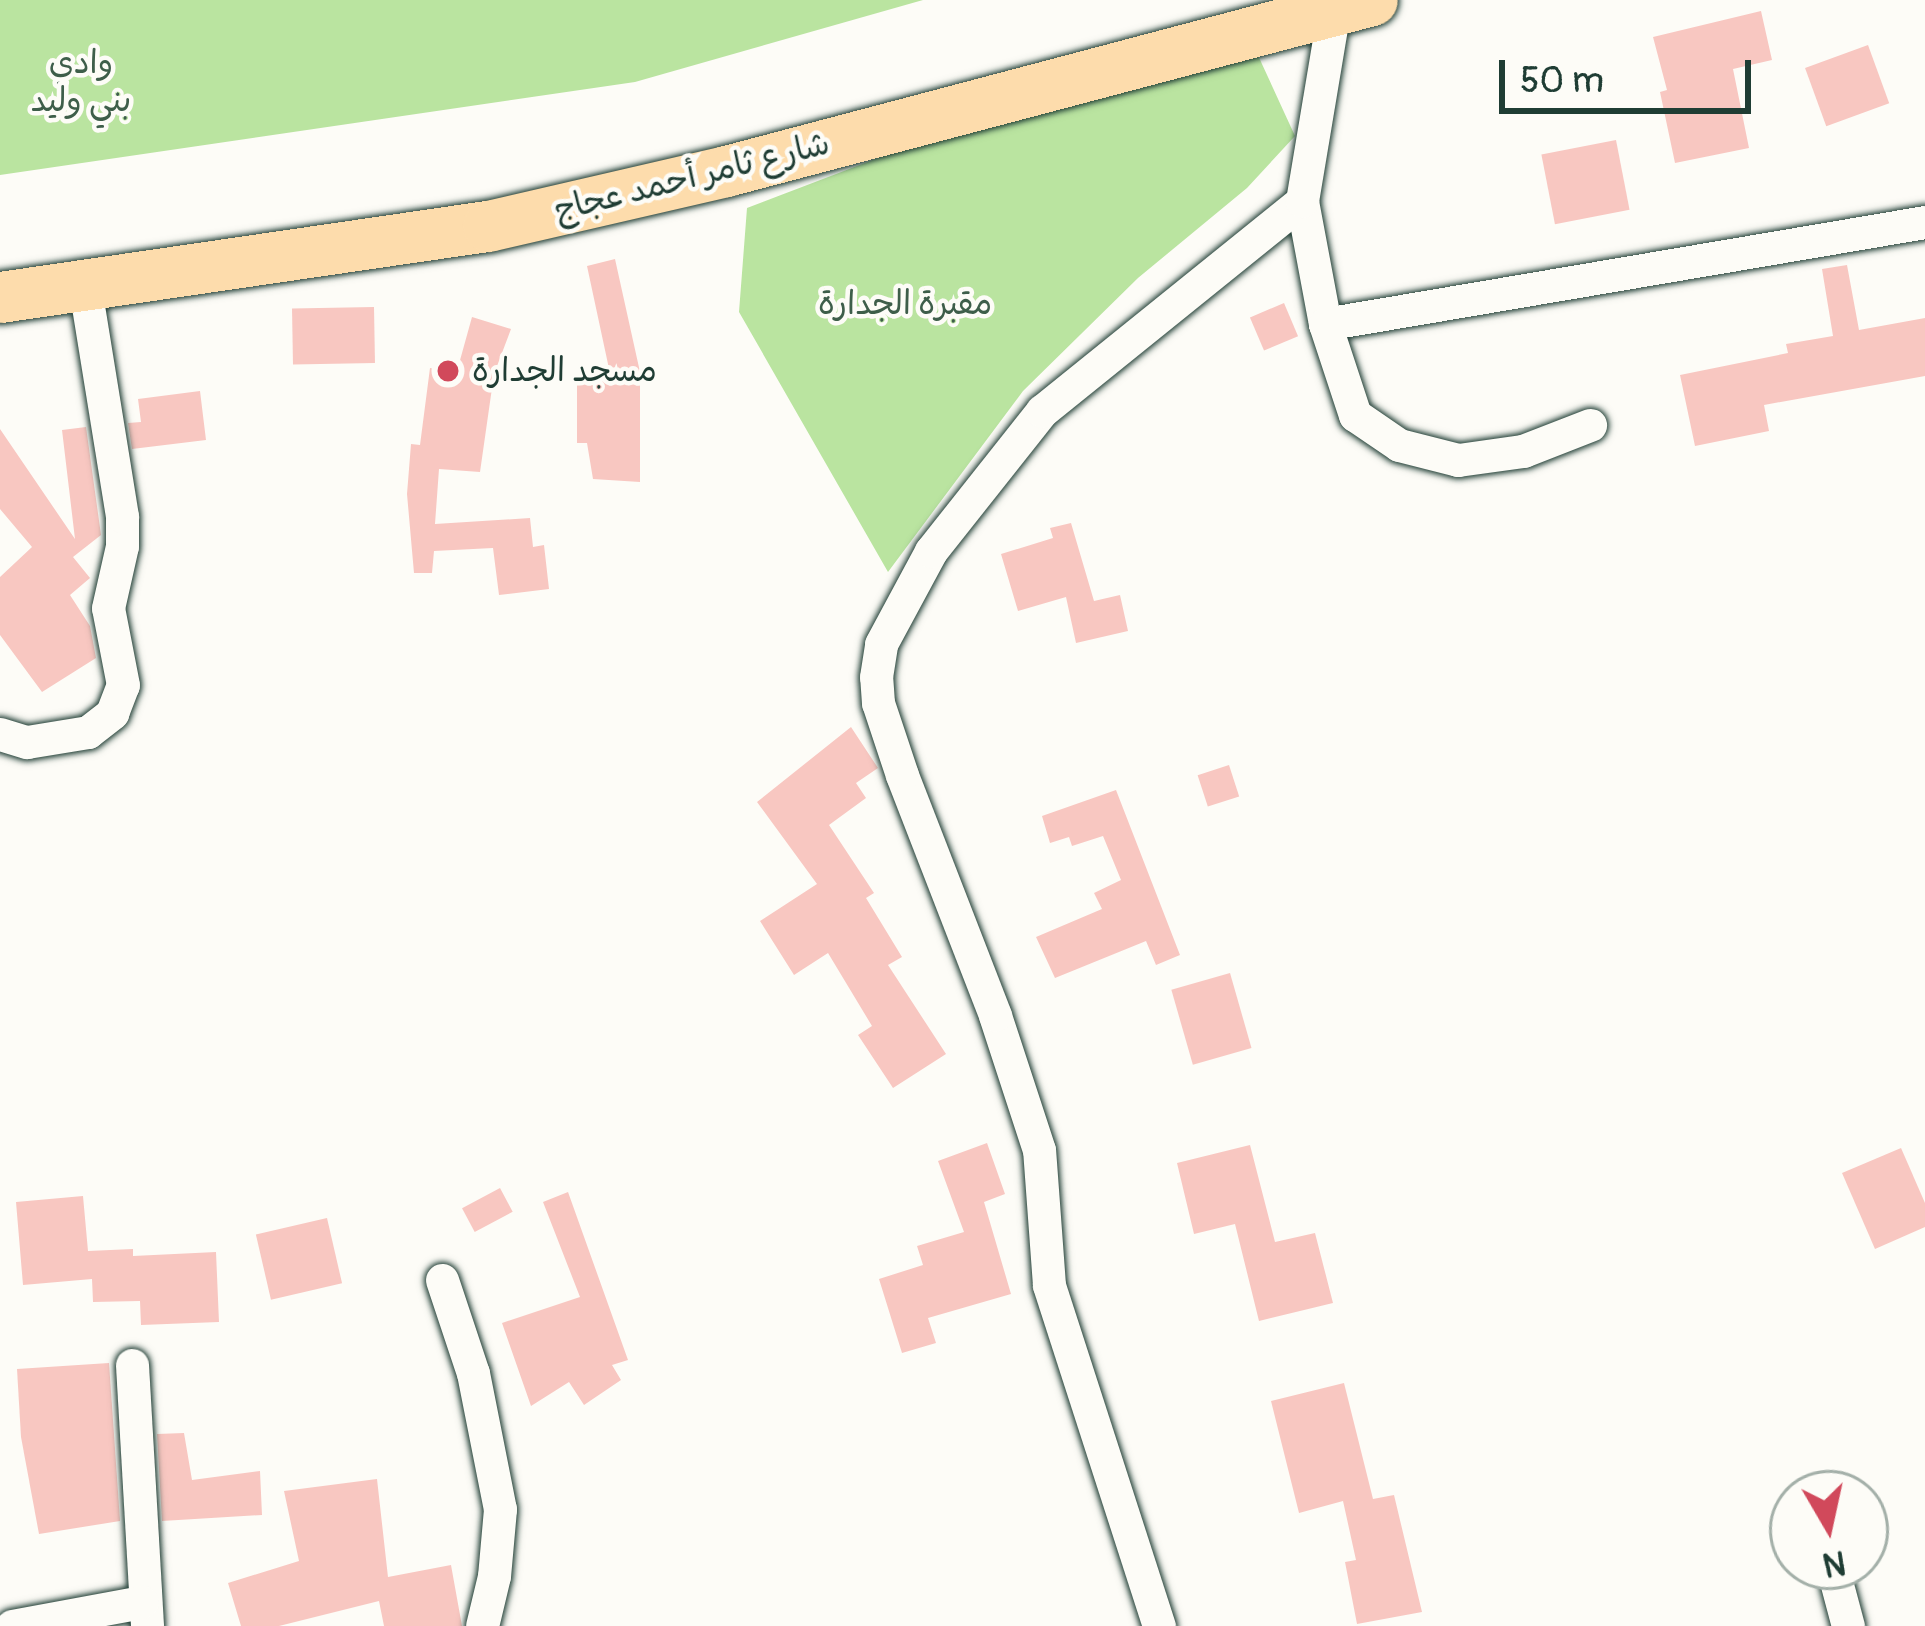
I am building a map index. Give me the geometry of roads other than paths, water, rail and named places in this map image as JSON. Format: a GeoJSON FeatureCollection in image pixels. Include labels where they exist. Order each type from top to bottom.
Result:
{"type":"FeatureCollection","features":[{"type":"Feature","properties":{"kind":"main road","name":"شارع ثامر أحمد عجاج"},"geometry":{"type":"LineString","coordinates":[[0,297],[488,226],[726,171],[1353,5]]}},
{"type":"Feature","properties":{"kind":"street"},"geometry":{"type":"LineString","coordinates":[[1353,5],[1302,201],[1324,324],[1355,415],[1399,445],[1458,460],[1523,451],[1590,424]]}},
{"type":"Feature","properties":{"kind":"street"},"geometry":{"type":"LineString","coordinates":[[1159,1626],[1049,1285],[1039,1150],[995,1015],[902,775],[878,703],[876,677],[881,644],[931,551],[1042,412],[1302,201]]}},
{"type":"Feature","properties":{"kind":"street"},"geometry":{"type":"LineString","coordinates":[[1324,324],[1925,222]]}},
{"type":"Feature","properties":{"kind":"street"},"geometry":{"type":"LineString","coordinates":[[0,734],[27,742],[88,732],[112,713],[123,685],[108,608],[122,546],[122,516],[84,282]]}},
{"type":"Feature","properties":{"kind":"street"},"geometry":{"type":"LineString","coordinates":[[442,1280],[473,1373],[500,1509],[494,1576],[482,1626]]}},
{"type":"Feature","properties":{"kind":"street"},"geometry":{"type":"LineString","coordinates":[[12,1626],[145,1614],[132,1365]]}},
{"type":"Feature","properties":{"kind":"street"},"geometry":{"type":"LineString","coordinates":[[1838,1590],[1847,1626]]}},
{"type":"Feature","properties":{"kind":"place","name":"مسجد الجدارة"},"geometry":{"type":"Point","coordinates":[448,371]}},
{"type":"Feature","properties":{"kind":"park label","name":"وادي بني وليد"},"geometry":{"type":"Point","coordinates":[81,82]}},
{"type":"Feature","properties":{"kind":"park label","name":"مقبرة الجدارة"},"geometry":{"type":"Point","coordinates":[905,304]}}]}
